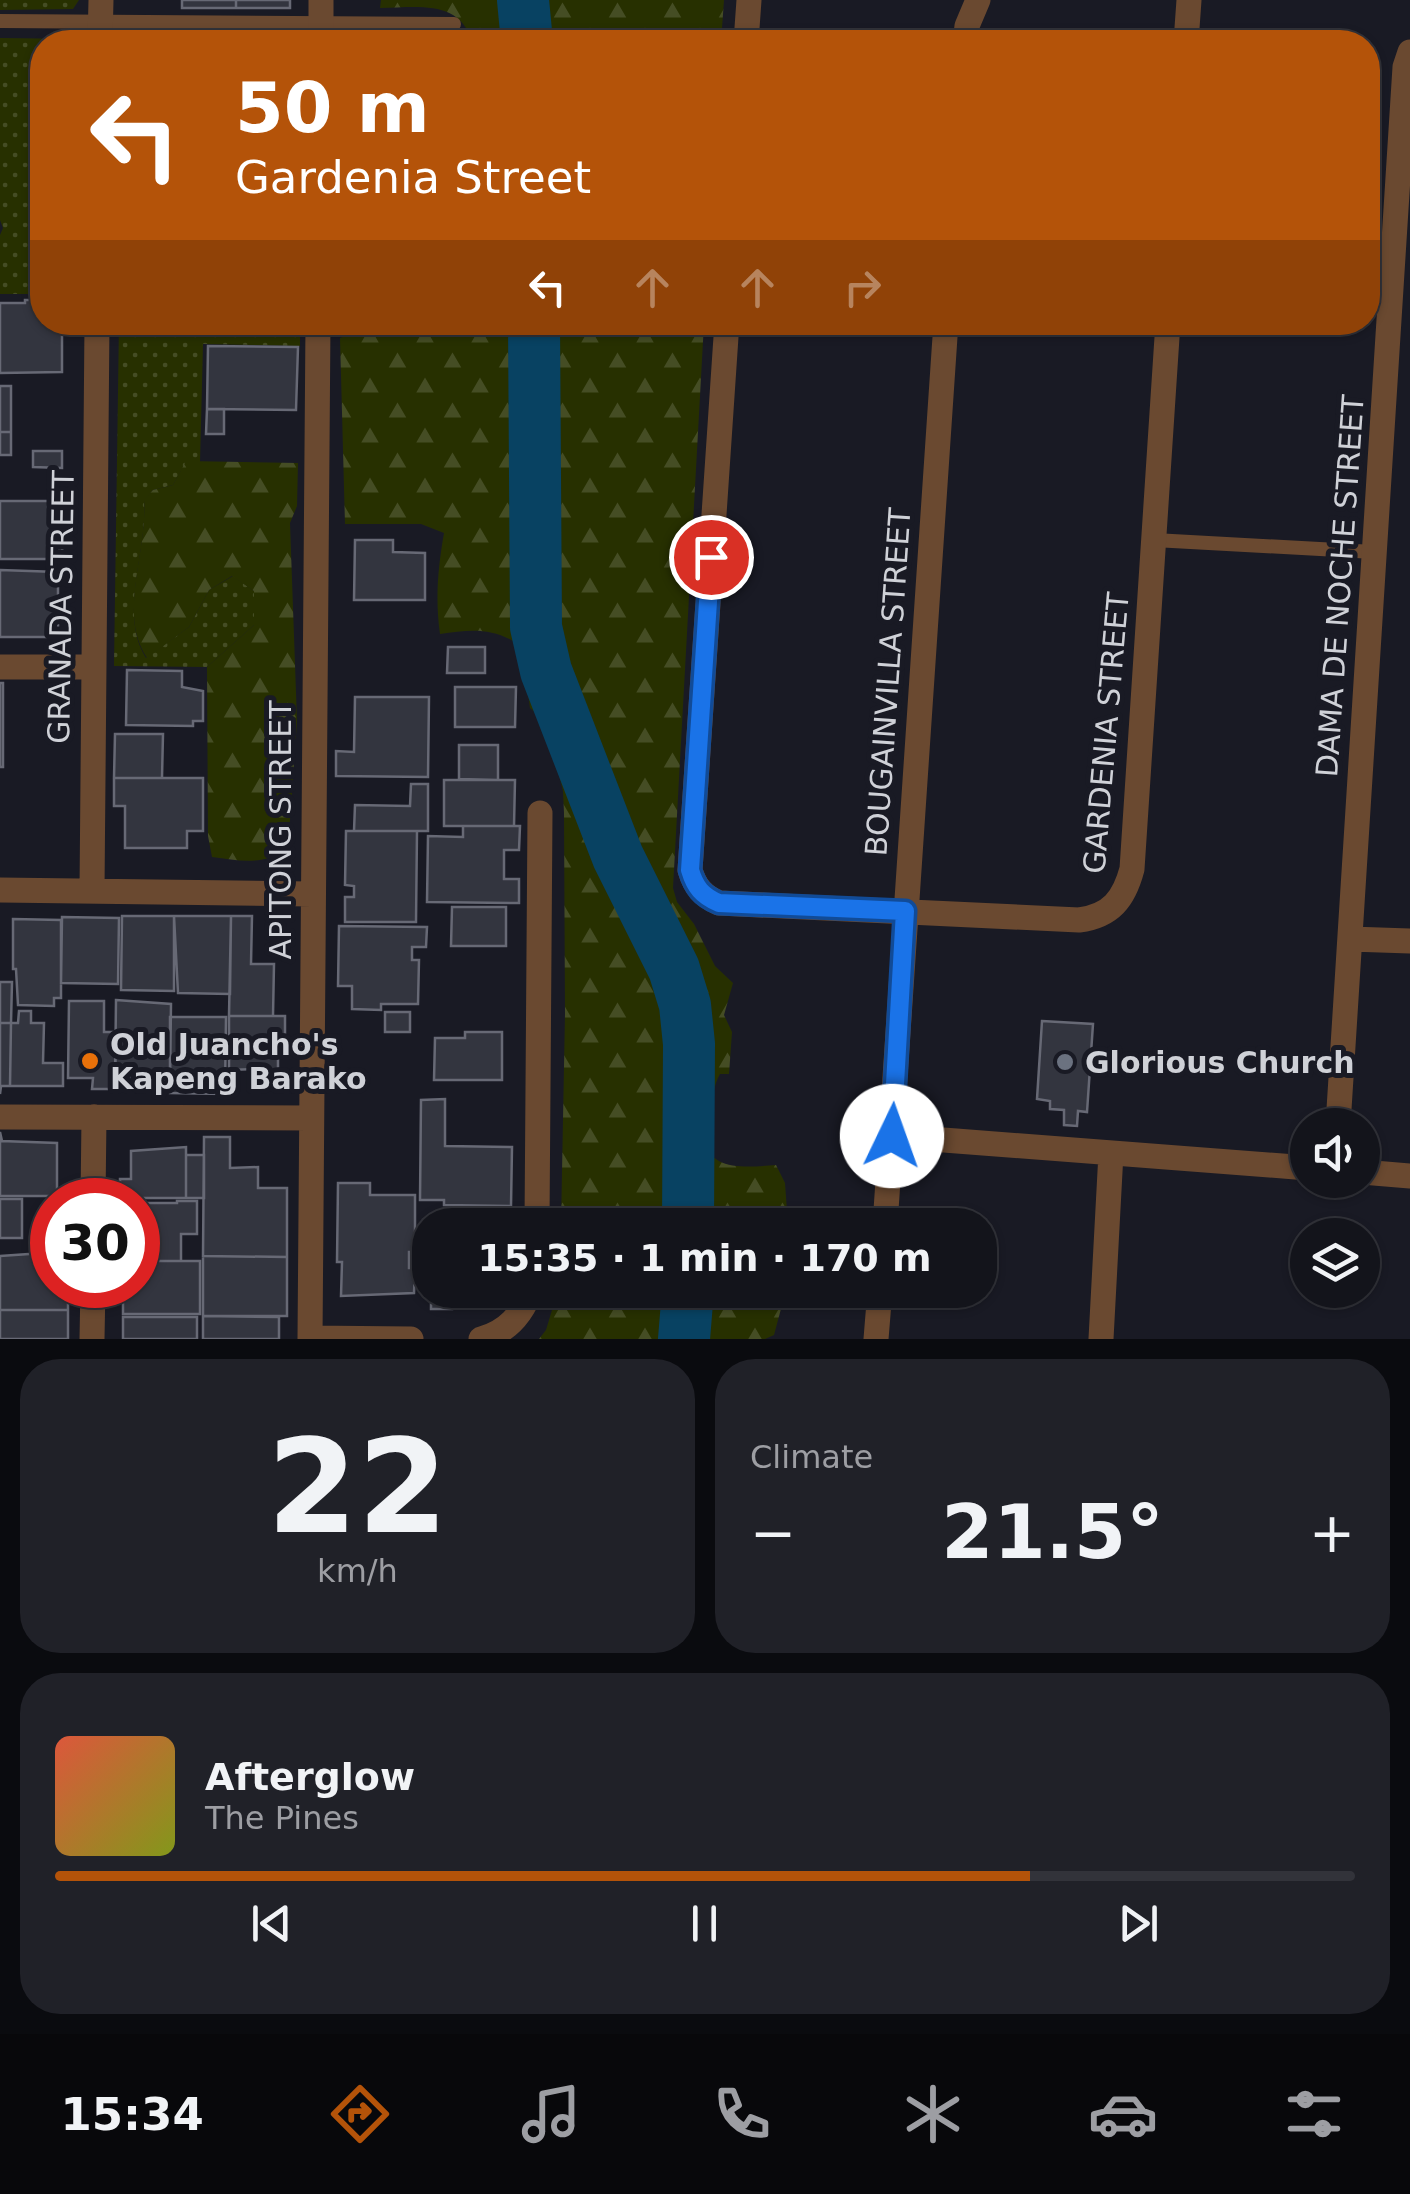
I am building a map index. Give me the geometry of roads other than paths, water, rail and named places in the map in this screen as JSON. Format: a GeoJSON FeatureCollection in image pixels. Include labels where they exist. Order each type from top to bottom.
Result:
{"type":"FeatureCollection","features":[{"type":"Feature","properties":{"kind":"street"},"geometry":{"type":"LineString","coordinates":[[747,30],[749,0]]}},
{"type":"Feature","properties":{"kind":"street"},"geometry":{"type":"LineString","coordinates":[[966,30],[978,0]]}},
{"type":"Feature","properties":{"kind":"street"},"geometry":{"type":"LineString","coordinates":[[1187,30],[1189,0]]}},
{"type":"Feature","properties":{"kind":"street","name":"DAMA DE NOCHE STREET"},"geometry":{"type":"LineString","coordinates":[[1339,1108],[1405,68],[1410,52]]}},
{"type":"Feature","properties":{"kind":"street","name":"GRANADA STREET"},"geometry":{"type":"LineString","coordinates":[[92,891],[96,335]]}},
{"type":"Feature","properties":{"kind":"street","name":"APITONG STREET"},"geometry":{"type":"LineString","coordinates":[[310,1339],[318,335]]}},
{"type":"Feature","properties":{"kind":"street","name":"GARDENIA STREET"},"geometry":{"type":"LineString","coordinates":[[726,335],[690,870],[702,893],[719,903],[1080,920],[1099,918],[1114,908],[1126,890],[1132,869],[1167,335]]}},
{"type":"Feature","properties":{"kind":"street","name":"BOUGAINVILLA STREET"},"geometry":{"type":"LineString","coordinates":[[886,1208],[945,335]]}},
{"type":"Feature","properties":{"kind":"street"},"geometry":{"type":"LineString","coordinates":[[0,667],[92,668]]}},
{"type":"Feature","properties":{"kind":"street"},"geometry":{"type":"LineString","coordinates":[[536,1208],[540,812]]}},
{"type":"Feature","properties":{"kind":"street"},"geometry":{"type":"LineString","coordinates":[[0,890],[312,894]]}},
{"type":"Feature","properties":{"kind":"street"},"geometry":{"type":"LineString","coordinates":[[1350,939],[1410,942]]}},
{"type":"Feature","properties":{"kind":"street"},"geometry":{"type":"LineString","coordinates":[[0,1116],[311,1118]]}},
{"type":"Feature","properties":{"kind":"street"},"geometry":{"type":"LineString","coordinates":[[93,1178],[94,1117]]}},
{"type":"Feature","properties":{"kind":"street"},"geometry":{"type":"LineString","coordinates":[[892,1136],[1290,1167]]}},
{"type":"Feature","properties":{"kind":"street"},"geometry":{"type":"LineString","coordinates":[[1100,1339],[1111,1153]]}},
{"type":"Feature","properties":{"kind":"street"},"geometry":{"type":"LineString","coordinates":[[1380,1174],[1410,1176]]}},
{"type":"Feature","properties":{"kind":"street"},"geometry":{"type":"LineString","coordinates":[[92,1308],[92,1339]]}},
{"type":"Feature","properties":{"kind":"street"},"geometry":{"type":"LineString","coordinates":[[480,1339],[509,1326],[523,1308]]}},
{"type":"Feature","properties":{"kind":"street"},"geometry":{"type":"LineString","coordinates":[[876,1339],[879,1308]]}},
{"type":"Feature","properties":{"kind":"street"},"geometry":{"type":"LineString","coordinates":[[310,1339],[410,1339]]}},
{"type":"Feature","properties":{"kind":"lane"},"geometry":{"type":"LineString","coordinates":[[0,21],[454,24]]}},
{"type":"Feature","properties":{"kind":"lane"},"geometry":{"type":"LineString","coordinates":[[1154,540],[1374,552]]}},
{"type":"Feature","properties":{"kind":"waterway"},"geometry":{"type":"LineString","coordinates":[[523,0],[526,30]]}},
{"type":"Feature","properties":{"kind":"waterway"},"geometry":{"type":"LineString","coordinates":[[534,335],[536,627],[546,671],[618,857],[674,969],[685,1005],[689,1044],[688,1208]]}},
{"type":"Feature","properties":{"kind":"waterway"},"geometry":{"type":"LineString","coordinates":[[684,1339],[687,1308]]}},
{"type":"Feature","properties":{"kind":"place","name":"Old Juancho's Kapeng Barako"},"geometry":{"type":"Point","coordinates":[90,1061]}},
{"type":"Feature","properties":{"kind":"place","name":"Glorious Church"},"geometry":{"type":"Point","coordinates":[1065,1062]}}]}
